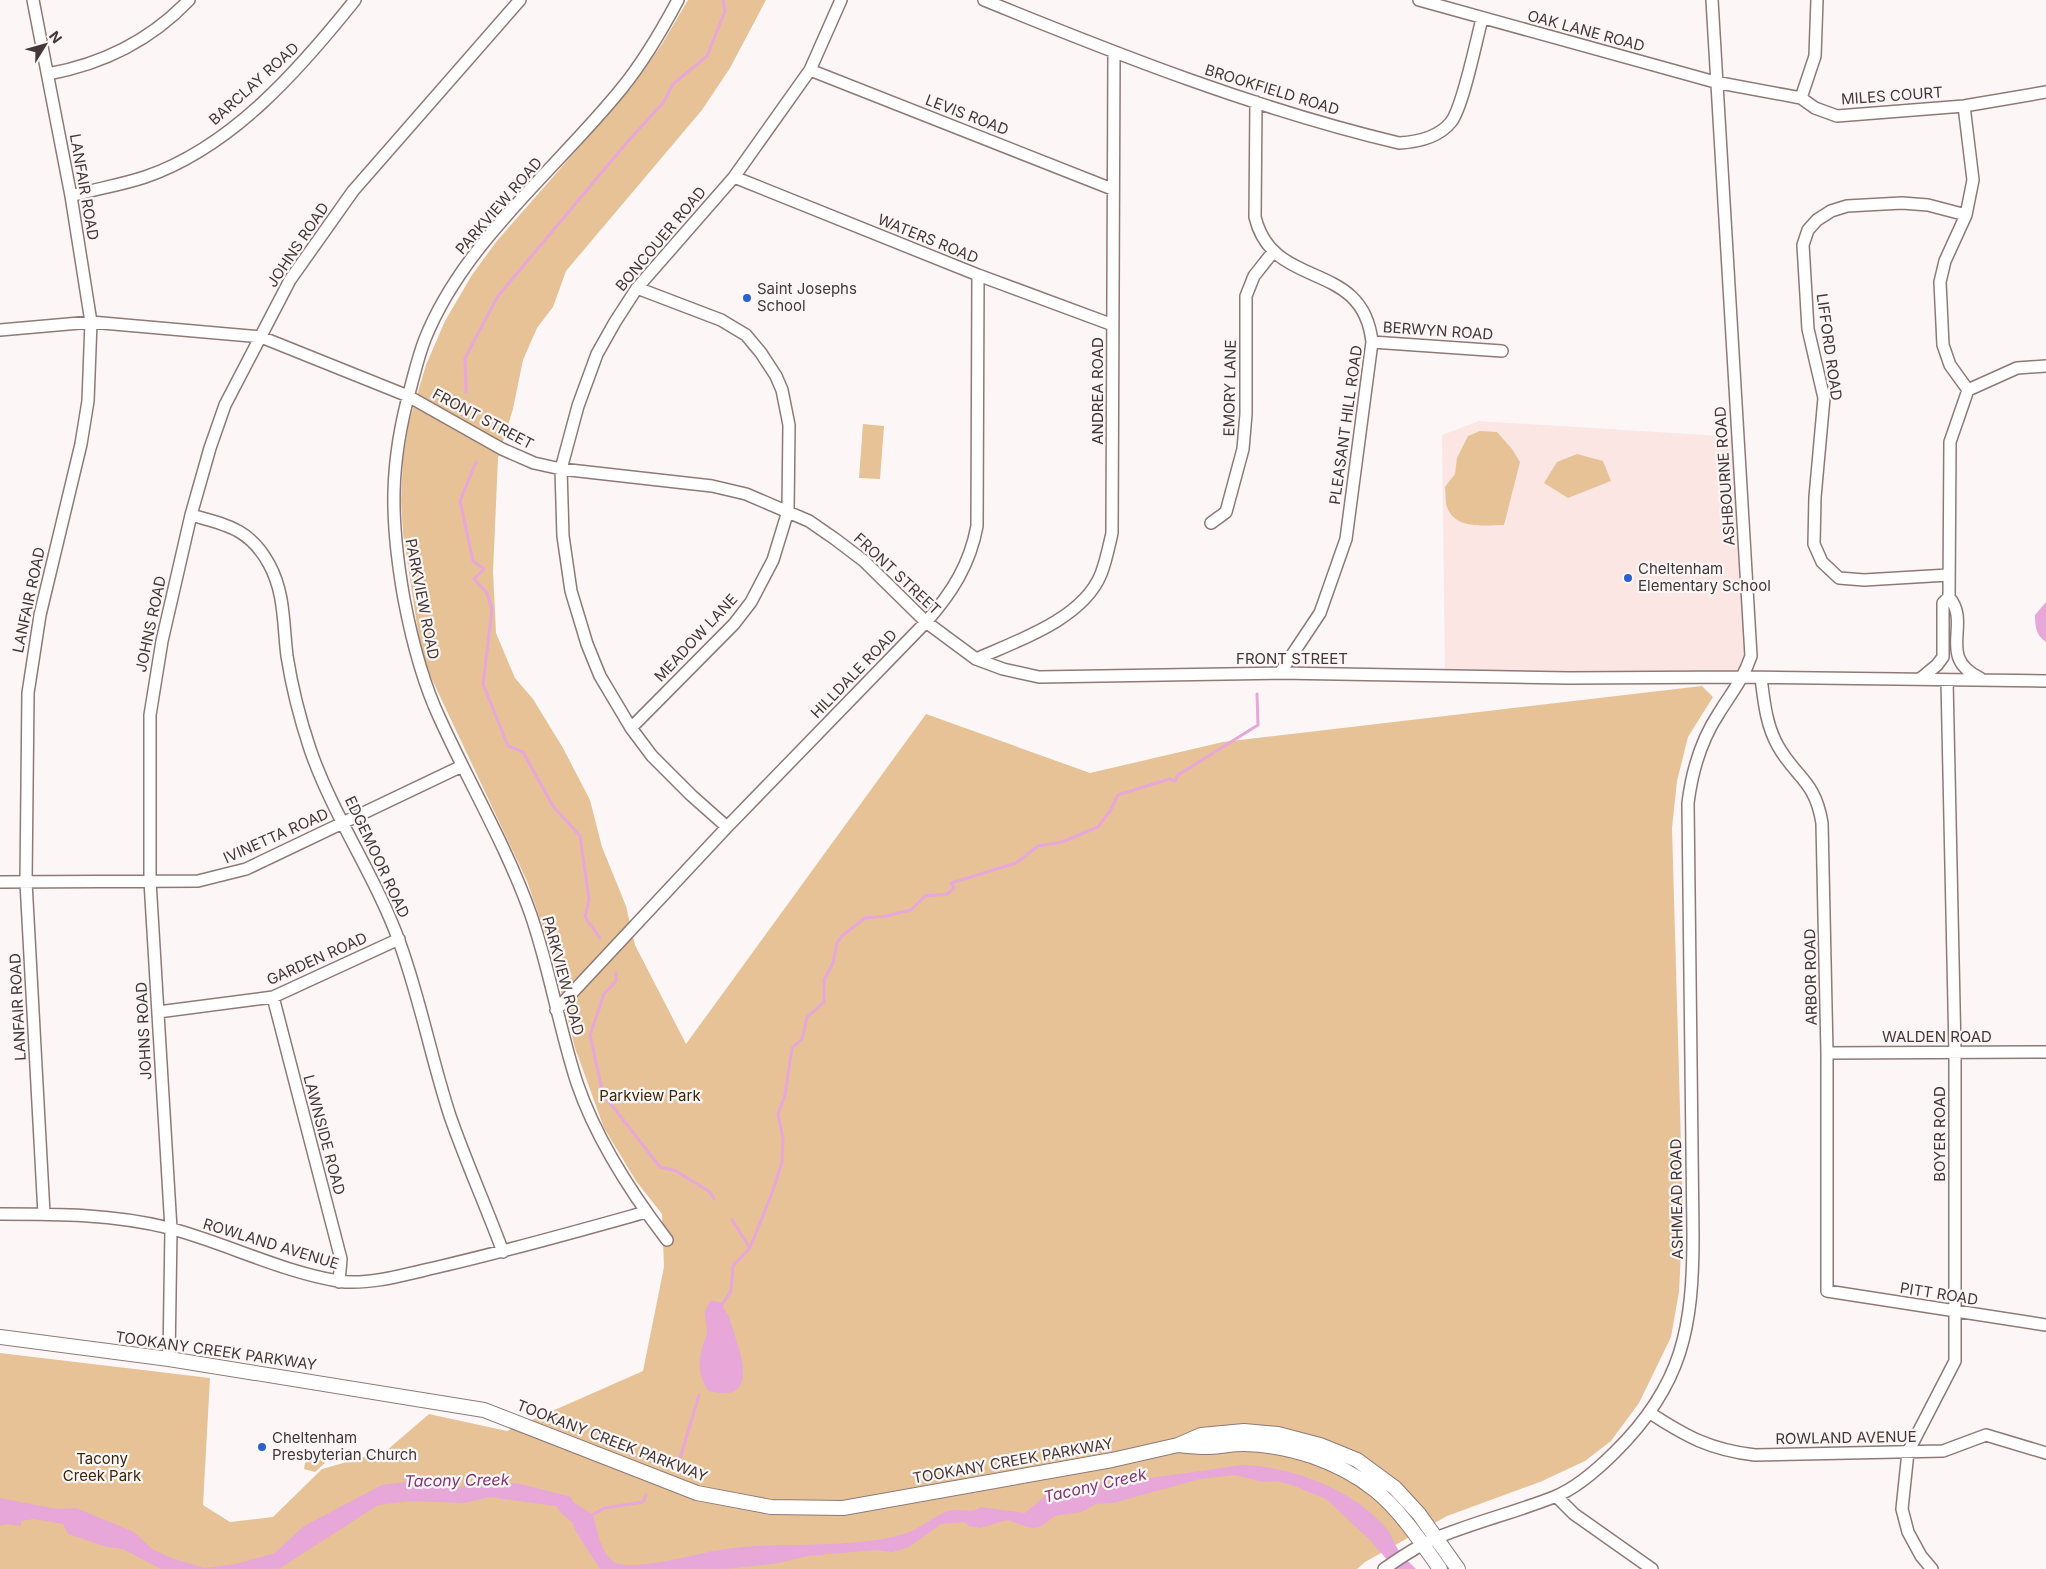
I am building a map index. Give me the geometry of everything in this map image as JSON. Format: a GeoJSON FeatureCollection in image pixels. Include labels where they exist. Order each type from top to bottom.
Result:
{"type":"FeatureCollection","features":[{"type":"Feature","properties":{"kind":"main road","name":"TOOKANY CREEK PARKWAY"},"geometry":{"type":"LineString","coordinates":[[0,1338],[169,1359],[484,1410],[697,1493],[771,1506],[844,1508],[1112,1460],[1178,1445],[1201,1435],[1244,1431],[1278,1434],[1320,1445],[1357,1460],[1394,1488],[1419,1514],[1458,1569]]}},
{"type":"Feature","properties":{"kind":"main road"},"geometry":{"type":"LineString","coordinates":[[1178,1445],[1206,1447],[1243,1444],[1275,1446],[1317,1458],[1341,1468],[1375,1490],[1410,1527],[1417,1548],[1440,1569]]}},
{"type":"Feature","properties":{"kind":"street","name":"LANFAIR ROAD"},"geometry":{"type":"LineString","coordinates":[[33,0],[71,196],[91,322],[88,401],[83,435],[40,615],[30,671],[25,782],[26,882],[44,1214]]}},
{"type":"Feature","properties":{"kind":"street"},"geometry":{"type":"LineString","coordinates":[[48,74],[78,69],[117,54],[144,38],[188,0]]}},
{"type":"Feature","properties":{"kind":"street","name":"BARCLAY ROAD"},"geometry":{"type":"LineString","coordinates":[[71,196],[144,177],[210,144],[281,84],[314,51],[355,0]]}},
{"type":"Feature","properties":{"kind":"street","name":"JOHNS ROAD"},"geometry":{"type":"LineString","coordinates":[[169,1359],[170,1229],[150,881],[150,715],[160,648],[191,515],[210,448],[225,405],[290,280],[353,191],[520,0]]}},
{"type":"Feature","properties":{"kind":"street","name":"PARKVIEW ROAD"},"geometry":{"type":"LineString","coordinates":[[667,1240],[646,1212],[590,1115],[579,1087],[556,1010],[545,959],[518,882],[439,718],[422,674],[411,636],[395,544],[393,489],[394,467],[401,420],[424,341],[438,310],[474,254],[624,86],[678,0]]}},
{"type":"Feature","properties":{"kind":"street","name":"BONCOUER ROAD"},"geometry":{"type":"LineString","coordinates":[[727,827],[691,795],[652,756],[631,728],[600,676],[578,615],[567,565],[563,536],[561,469],[578,406],[597,354],[637,288],[734,177],[810,70],[841,0]]}},
{"type":"Feature","properties":{"kind":"street","name":"BROOKFIELD ROAD"},"geometry":{"type":"LineString","coordinates":[[984,0],[1114,53],[1256,102],[1399,143],[1412,143],[1424,139],[1446,127],[1453,120],[1482,19]]}},
{"type":"Feature","properties":{"kind":"street","name":"OAK LANE ROAD"},"geometry":{"type":"LineString","coordinates":[[1419,0],[1715,82]]}},
{"type":"Feature","properties":{"kind":"street","name":"ASHBOURNE ROAD"},"geometry":{"type":"LineString","coordinates":[[1712,0],[1715,82],[1750,636],[1750,656],[1744,677]]}},
{"type":"Feature","properties":{"kind":"street"},"geometry":{"type":"LineString","coordinates":[[1801,98],[1815,56],[1818,0]]}},
{"type":"Feature","properties":{"kind":"street","name":"ANDREA ROAD"},"geometry":{"type":"LineString","coordinates":[[976,659],[1032,635],[1061,619],[1090,590],[1101,575],[1112,533],[1114,53]]}},
{"type":"Feature","properties":{"kind":"street","name":"LEVIS ROAD"},"geometry":{"type":"LineString","coordinates":[[810,70],[1112,189]]}},
{"type":"Feature","properties":{"kind":"street","name":"MILES COURT"},"geometry":{"type":"LineString","coordinates":[[1715,82],[1801,98],[1816,108],[1837,116],[1964,106],[2046,92]]}},
{"type":"Feature","properties":{"kind":"street","name":"PLEASANT HILL ROAD"},"geometry":{"type":"LineString","coordinates":[[1256,102],[1255,217],[1258,232],[1273,252],[1286,263],[1336,284],[1346,291],[1366,317],[1372,342],[1346,539],[1320,613],[1280,673]]}},
{"type":"Feature","properties":{"kind":"street"},"geometry":{"type":"LineString","coordinates":[[1964,106],[1974,180],[1966,215],[1945,261],[1940,282],[1943,345],[1950,365],[1968,390]]}},
{"type":"Feature","properties":{"kind":"street","name":"WATERS ROAD"},"geometry":{"type":"LineString","coordinates":[[734,177],[978,276],[1113,325]]}},
{"type":"Feature","properties":{"kind":"street","name":"LIFFORD ROAD"},"geometry":{"type":"LineString","coordinates":[[1948,575],[1864,580],[1840,578],[1822,562],[1814,544],[1815,497],[1824,398],[1808,329],[1803,246],[1808,230],[1817,220],[1831,211],[1847,206],[1902,203],[1928,205],[1966,215]]}},
{"type":"Feature","properties":{"kind":"street","name":"EMORY LANE"},"geometry":{"type":"LineString","coordinates":[[1211,523],[1226,512],[1243,449],[1246,407],[1246,296],[1254,276],[1273,252]]}},
{"type":"Feature","properties":{"kind":"street","name":"HILLDALE ROAD"},"geometry":{"type":"LineString","coordinates":[[556,1010],[727,827],[926,622],[944,602],[961,576],[974,546],[977,526],[978,276]]}},
{"type":"Feature","properties":{"kind":"street","name":"MEADOW LANE"},"geometry":{"type":"LineString","coordinates":[[631,728],[734,624],[751,602],[773,560],[788,511],[789,425],[782,390],[776,376],[761,353],[746,335],[721,320],[637,288]]}},
{"type":"Feature","properties":{"kind":"street","name":"FRONT STREET"},"geometry":{"type":"LineString","coordinates":[[0,330],[91,322],[261,337],[408,396],[502,449],[534,463],[561,469],[712,486],[746,494],[809,521],[864,561],[926,622],[976,659],[1003,669],[1039,677],[1280,673],[1569,678],[1744,677]]}},
{"type":"Feature","properties":{"kind":"street","name":"BERWYN ROAD"},"geometry":{"type":"LineString","coordinates":[[1372,342],[1502,351]]}},
{"type":"Feature","properties":{"kind":"street"},"geometry":{"type":"LineString","coordinates":[[1986,680],[1968,672],[1960,664],[1956,605],[1949,596],[1950,442],[1968,390],[2017,368],[2046,366]]}},
{"type":"Feature","properties":{"kind":"street","name":"EDGEMOOR ROAD"},"geometry":{"type":"LineString","coordinates":[[191,515],[232,526],[243,532],[262,552],[275,576],[283,603],[287,655],[303,728],[315,762],[399,939],[420,1003],[438,1078],[450,1117],[503,1252]]}},
{"type":"Feature","properties":{"kind":"street"},"geometry":{"type":"LineString","coordinates":[[1920,679],[1937,665],[1943,657],[1943,603],[1949,596]]}},
{"type":"Feature","properties":{"kind":"street"},"geometry":{"type":"LineString","coordinates":[[1744,677],[2046,681]]}},
{"type":"Feature","properties":{"kind":"street","name":"ASHMEAD ROAD"},"geometry":{"type":"LineString","coordinates":[[1384,1569],[1436,1538],[1556,1496],[1580,1482],[1607,1460],[1650,1413],[1666,1385],[1686,1335],[1693,1290],[1688,832],[1691,782],[1709,730],[1744,677]]}},
{"type":"Feature","properties":{"kind":"street","name":"ARBOR ROAD"},"geometry":{"type":"LineString","coordinates":[[1761,678],[1767,720],[1774,738],[1783,754],[1809,785],[1820,810],[1823,841],[1827,1053],[1827,1291]]}},
{"type":"Feature","properties":{"kind":"street","name":"BOYER ROAD"},"geometry":{"type":"LineString","coordinates":[[1932,1569],[1921,1556],[1908,1532],[1902,1509],[1908,1452],[1955,1361],[1955,1052],[1947,680]]}},
{"type":"Feature","properties":{"kind":"street","name":"IVINETTA ROAD"},"geometry":{"type":"LineString","coordinates":[[0,882],[198,882],[222,876],[246,869],[462,766]]}},
{"type":"Feature","properties":{"kind":"street","name":"GARDEN ROAD"},"geometry":{"type":"LineString","coordinates":[[158,1012],[273,997],[399,939]]}},
{"type":"Feature","properties":{"kind":"street","name":"LAWNSIDE ROAD"},"geometry":{"type":"LineString","coordinates":[[273,997],[341,1259],[339,1282]]}},
{"type":"Feature","properties":{"kind":"street","name":"WALDEN ROAD"},"geometry":{"type":"LineString","coordinates":[[1827,1053],[2046,1052]]}},
{"type":"Feature","properties":{"kind":"street","name":"ROWLAND AVENUE"},"geometry":{"type":"LineString","coordinates":[[0,1214],[116,1217],[170,1229],[281,1266],[339,1282],[395,1277],[503,1252],[646,1212]]}},
{"type":"Feature","properties":{"kind":"street","name":"PITT ROAD"},"geometry":{"type":"LineString","coordinates":[[1827,1291],[2046,1325]]}},
{"type":"Feature","properties":{"kind":"street","name":"ROWLAND AVENUE"},"geometry":{"type":"LineString","coordinates":[[1650,1413],[1686,1436],[1732,1453],[1755,1455],[1943,1451],[1986,1434],[2046,1453]]}},
{"type":"Feature","properties":{"kind":"street"},"geometry":{"type":"LineString","coordinates":[[1556,1496],[1574,1514],[1652,1569]]}},
{"type":"Feature","properties":{"kind":"shaded area"},"geometry":{"type":"Polygon","coordinates":[[[1479,421],[1737,437],[1751,636],[1744,677],[1445,676],[1442,435],[1479,421]]]}},
{"type":"Feature","properties":{"kind":"shaded area"},"geometry":{"type":"Polygon","coordinates":[[[2046,602],[2046,642],[2040,637],[2037,630],[2035,615],[2046,602]]]}},
{"type":"Feature","properties":{"kind":"shaded area"},"geometry":{"type":"Polygon","coordinates":[[[711,1300],[722,1303],[729,1317],[741,1356],[742,1381],[737,1389],[726,1393],[709,1391],[705,1386],[700,1369],[701,1351],[707,1332],[705,1312],[711,1300]]]}},
{"type":"Feature","properties":{"kind":"shaded area"},"geometry":{"type":"Polygon","coordinates":[[[1243,1465],[1303,1476],[1342,1493],[1376,1517],[1389,1532],[1400,1552],[1416,1569],[1395,1569],[1370,1540],[1326,1499],[1292,1485],[1276,1481],[1263,1482],[1234,1475],[1200,1479],[1113,1503],[1096,1504],[1081,1512],[1055,1516],[1040,1527],[1032,1528],[1007,1520],[980,1528],[969,1526],[965,1522],[941,1524],[909,1547],[892,1552],[876,1550],[807,1556],[779,1563],[725,1569],[600,1569],[575,1530],[573,1523],[556,1506],[490,1497],[464,1503],[411,1501],[378,1505],[279,1569],[161,1569],[123,1549],[107,1547],[68,1534],[63,1524],[34,1519],[21,1521],[21,1526],[6,1524],[0,1526],[0,1498],[57,1509],[76,1508],[134,1532],[152,1549],[171,1558],[204,1568],[236,1564],[275,1553],[304,1526],[382,1485],[420,1480],[437,1486],[457,1488],[478,1482],[496,1482],[521,1484],[571,1497],[573,1502],[593,1515],[603,1549],[612,1560],[618,1564],[642,1565],[742,1547],[835,1544],[881,1539],[910,1532],[952,1510],[973,1510],[981,1507],[1025,1513],[1050,1492],[1243,1465]]]}},
{"type":"Feature","properties":{"kind":"green space"},"geometry":{"type":"Polygon","coordinates":[[[688,0],[766,0],[730,68],[702,110],[566,271],[553,307],[537,328],[523,360],[513,409],[498,458],[493,572],[496,633],[515,678],[533,699],[563,748],[590,800],[602,847],[626,906],[635,945],[686,1044],[926,714],[1090,773],[1223,742],[1702,686],[1713,697],[1688,737],[1677,781],[1672,828],[1683,1214],[1679,1292],[1671,1337],[1639,1403],[1611,1441],[1585,1461],[1540,1482],[1447,1516],[1365,1562],[1357,1569],[0,1569],[0,1353],[210,1378],[203,1505],[230,1522],[273,1517],[322,1469],[386,1451],[429,1414],[507,1431],[643,1371],[664,1267],[662,1214],[636,1181],[604,1128],[575,1048],[551,951],[527,881],[429,673],[420,645],[403,533],[401,500],[403,459],[409,422],[426,365],[445,321],[472,275],[496,242],[631,88],[662,44],[688,0]]]}},
{"type":"Feature","properties":{"kind":"green space"},"geometry":{"type":"Polygon","coordinates":[[[863,424],[884,426],[880,479],[859,478],[863,424]]]}},
{"type":"Feature","properties":{"kind":"green space"},"geometry":{"type":"Polygon","coordinates":[[[1480,431],[1497,432],[1512,449],[1520,462],[1504,525],[1471,525],[1464,523],[1457,520],[1451,514],[1446,505],[1445,487],[1455,474],[1457,458],[1468,436],[1480,431]]]}},
{"type":"Feature","properties":{"kind":"green space"},"geometry":{"type":"Polygon","coordinates":[[[1577,454],[1603,461],[1611,481],[1568,498],[1544,483],[1557,462],[1577,454]]]}},
{"type":"Feature","properties":{"kind":"green space"},"geometry":{"type":"Polygon","coordinates":[[[318,1454],[325,1463],[315,1472],[304,1469],[305,1463],[318,1454]]]}},
{"type":"Feature","properties":{"kind":"waterway"},"geometry":{"type":"LineString","coordinates":[[466,392],[465,358],[498,296],[629,140],[663,103],[673,84],[707,56],[725,11],[723,0]]}},
{"type":"Feature","properties":{"kind":"waterway"},"geometry":{"type":"LineString","coordinates":[[476,462],[460,501],[473,561],[484,569],[474,579],[487,593],[492,610],[483,684],[508,746],[523,752],[553,806],[580,836],[589,899],[585,917],[600,938]]}},
{"type":"Feature","properties":{"kind":"waterway"},"geometry":{"type":"LineString","coordinates":[[750,1248],[782,1162],[783,1138],[778,1114],[785,1095],[792,1048],[802,1039],[807,1017],[824,1002],[824,980],[833,963],[837,943],[842,936],[865,918],[886,916],[911,910],[925,896],[947,894],[954,888],[951,883],[1016,863],[1038,846],[1062,842],[1098,827],[1110,811],[1118,795],[1169,779],[1175,781],[1178,775],[1258,725],[1257,694]]}},
{"type":"Feature","properties":{"kind":"waterway"},"geometry":{"type":"LineString","coordinates":[[616,973],[616,981],[604,994],[590,1035],[603,1094],[660,1167],[676,1171],[710,1192],[714,1199]]}},
{"type":"Feature","properties":{"kind":"waterway"},"geometry":{"type":"LineString","coordinates":[[721,1306],[731,1291],[733,1266],[750,1248],[732,1220]]}},
{"type":"Feature","properties":{"kind":"waterway"},"geometry":{"type":"LineString","coordinates":[[678,1465],[699,1395]]}},
{"type":"Feature","properties":{"kind":"waterway"},"geometry":{"type":"LineString","coordinates":[[589,1517],[604,1508],[643,1502],[646,1495]]}},
{"type":"Feature","properties":{"kind":"place","name":"Saint Josephs School"},"geometry":{"type":"Point","coordinates":[747,298]}},
{"type":"Feature","properties":{"kind":"place","name":"Cheltenham Elementary School"},"geometry":{"type":"Point","coordinates":[1628,578]}},
{"type":"Feature","properties":{"kind":"place","name":"Cheltenham Presbyterian Church"},"geometry":{"type":"Point","coordinates":[262,1447]}},
{"type":"Feature","properties":{"kind":"park label","name":"Parkview Park"},"geometry":{"type":"Point","coordinates":[650,1096]}},
{"type":"Feature","properties":{"kind":"park label","name":"Tacony Creek Park"},"geometry":{"type":"Point","coordinates":[102,1468]}},
{"type":"Feature","properties":{"kind":"water label","name":"Tacony Creek"},"geometry":{"type":"Point","coordinates":[457,1480]}},
{"type":"Feature","properties":{"kind":"water label","name":"Tacony Creek"},"geometry":{"type":"Point","coordinates":[1095,1485]}}]}
